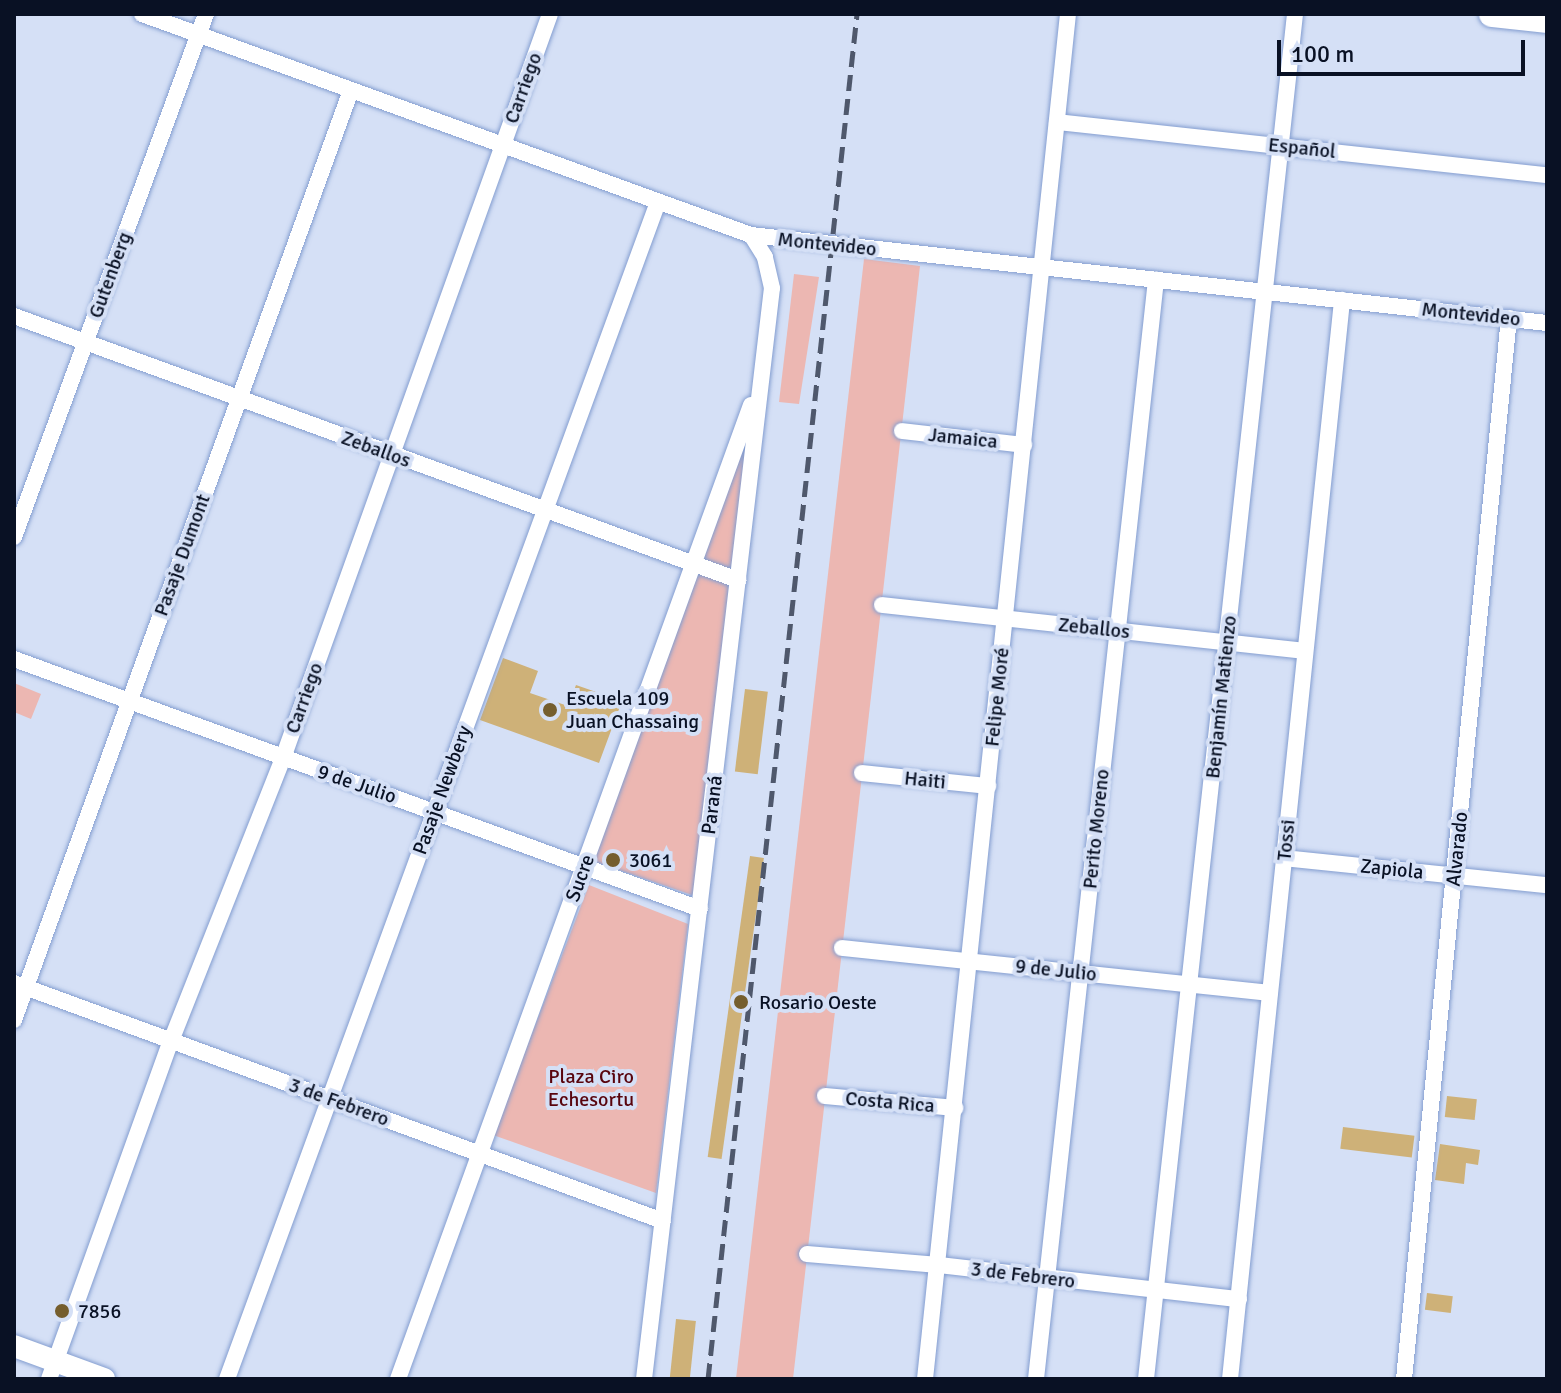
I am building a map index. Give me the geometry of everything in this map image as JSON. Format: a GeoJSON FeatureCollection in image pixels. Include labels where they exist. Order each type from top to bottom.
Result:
{"type":"FeatureCollection","features":[{"type":"Feature","properties":{"kind":"main road"},"geometry":{"type":"LineString","coordinates":[[1492,14],[1547,20]]}},
{"type":"Feature","properties":{"kind":"main road"},"geometry":{"type":"LineString","coordinates":[[14,1346],[52,1370],[104,1379]]}},
{"type":"Feature","properties":{"kind":"street","name":"Montevideo"},"geometry":{"type":"LineString","coordinates":[[142,14],[751,235],[1547,323]]}},
{"type":"Feature","properties":{"kind":"street","name":"Gutenberg"},"geometry":{"type":"LineString","coordinates":[[14,537],[206,14]]}},
{"type":"Feature","properties":{"kind":"street","name":"Carriego"},"geometry":{"type":"LineString","coordinates":[[52,1370],[171,1041],[283,758],[550,14]]}},
{"type":"Feature","properties":{"kind":"street","name":"Felipe Moré"},"geometry":{"type":"LineString","coordinates":[[925,1379],[1068,14]]}},
{"type":"Feature","properties":{"kind":"street","name":"Benjamín Matienzo"},"geometry":{"type":"LineString","coordinates":[[1146,1379],[1295,14]]}},
{"type":"Feature","properties":{"kind":"street","name":"Pasaje Dumont"},"geometry":{"type":"LineString","coordinates":[[14,1020],[20,985],[129,701],[351,90]]}},
{"type":"Feature","properties":{"kind":"street","name":"Español"},"geometry":{"type":"LineString","coordinates":[[1057,122],[1547,175]]}},
{"type":"Feature","properties":{"kind":"street","name":"Pasaje Newbery"},"geometry":{"type":"LineString","coordinates":[[227,1379],[658,202]]}},
{"type":"Feature","properties":{"kind":"street","name":"Paraná"},"geometry":{"type":"LineString","coordinates":[[644,1379],[772,288],[765,257],[751,235]]}},
{"type":"Feature","properties":{"kind":"street","name":"Perito Moreno"},"geometry":{"type":"LineString","coordinates":[[1036,1379],[1156,280]]}},
{"type":"Feature","properties":{"kind":"street","name":"Tossi"},"geometry":{"type":"LineString","coordinates":[[1230,1379],[1342,300]]}},
{"type":"Feature","properties":{"kind":"street","name":"Zeballos"},"geometry":{"type":"LineString","coordinates":[[14,316],[738,580]]}},
{"type":"Feature","properties":{"kind":"street","name":"Alvarado"},"geometry":{"type":"LineString","coordinates":[[1404,1379],[1509,318]]}},
{"type":"Feature","properties":{"kind":"street","name":"Sucre"},"geometry":{"type":"LineString","coordinates":[[398,1379],[761,378]]}},
{"type":"Feature","properties":{"kind":"street","name":"Jamaica"},"geometry":{"type":"LineString","coordinates":[[902,431],[1024,445]]}},
{"type":"Feature","properties":{"kind":"street","name":"Zeballos"},"geometry":{"type":"LineString","coordinates":[[882,605],[1305,651]]}},
{"type":"Feature","properties":{"kind":"street","name":"9 de Julio"},"geometry":{"type":"LineString","coordinates":[[14,659],[700,909]]}},
{"type":"Feature","properties":{"kind":"street","name":"Haiti"},"geometry":{"type":"LineString","coordinates":[[862,773],[988,786]]}},
{"type":"Feature","properties":{"kind":"street","name":"Zapiola"},"geometry":{"type":"LineString","coordinates":[[1284,858],[1547,885]]}},
{"type":"Feature","properties":{"kind":"street","name":"9 de Julio"},"geometry":{"type":"LineString","coordinates":[[842,948],[1270,993]]}},
{"type":"Feature","properties":{"kind":"street","name":"3 de Febrero"},"geometry":{"type":"LineString","coordinates":[[20,985],[663,1221]]}},
{"type":"Feature","properties":{"kind":"street","name":"Costa Rica"},"geometry":{"type":"LineString","coordinates":[[825,1096],[955,1108]]}},
{"type":"Feature","properties":{"kind":"street","name":"3 de Febrero"},"geometry":{"type":"LineString","coordinates":[[807,1254],[939,1265],[1239,1299]]}},
{"type":"Feature","properties":{"kind":"green space"},"geometry":{"type":"Polygon","coordinates":[[[864,259],[920,266],[904,408],[793,1379],[736,1379],[864,259]]]}},
{"type":"Feature","properties":{"kind":"green space"},"geometry":{"type":"Polygon","coordinates":[[[794,274],[819,277],[799,404],[779,402],[794,274]]]}},
{"type":"Feature","properties":{"kind":"green space"},"geometry":{"type":"Polygon","coordinates":[[[751,424],[733,570],[703,559],[751,424]]]}},
{"type":"Feature","properties":{"kind":"green space"},"geometry":{"type":"Polygon","coordinates":[[[695,572],[733,585],[695,896],[593,861],[695,572]]]}},
{"type":"Feature","properties":{"kind":"green space"},"geometry":{"type":"Polygon","coordinates":[[[14,683],[41,694],[31,719],[14,712],[14,683]]]}},
{"type":"Feature","properties":{"kind":"green space","name":"Plaza Ciro Echesortu"},"geometry":{"type":"Polygon","coordinates":[[[589,885],[688,924],[656,1193],[493,1135],[589,885]]]}},
{"type":"Feature","properties":{"kind":"building","name":"Escuela 109 Juan Chassaing"},"geometry":{"type":"Polygon","coordinates":[[[503,658],[538,671],[530,693],[568,706],[576,685],[622,701],[599,763],[480,720],[503,658]]]}},
{"type":"Feature","properties":{"kind":"building"},"geometry":{"type":"Polygon","coordinates":[[[745,689],[768,692],[758,774],[735,771],[745,689]]]}},
{"type":"Feature","properties":{"kind":"building"},"geometry":{"type":"Polygon","coordinates":[[[750,856],[764,858],[722,1159],[708,1157],[750,856]]]}},
{"type":"Feature","properties":{"kind":"building"},"geometry":{"type":"Polygon","coordinates":[[[1447,1096],[1477,1099],[1475,1120],[1445,1117],[1447,1096]]]}},
{"type":"Feature","properties":{"kind":"building"},"geometry":{"type":"Polygon","coordinates":[[[1343,1127],[1414,1136],[1412,1158],[1340,1149],[1343,1127]]]}},
{"type":"Feature","properties":{"kind":"building"},"geometry":{"type":"Polygon","coordinates":[[[1440,1144],[1480,1150],[1478,1165],[1466,1163],[1464,1184],[1435,1180],[1440,1144]]]}},
{"type":"Feature","properties":{"kind":"building"},"geometry":{"type":"Polygon","coordinates":[[[1427,1293],[1453,1296],[1451,1313],[1425,1310],[1427,1293]]]}},
{"type":"Feature","properties":{"kind":"building"},"geometry":{"type":"Polygon","coordinates":[[[676,1319],[696,1321],[690,1379],[670,1379],[676,1319]]]}},
{"type":"Feature","properties":{"kind":"railway"},"geometry":{"type":"LineString","coordinates":[[708,1379],[857,14]]}},
{"type":"Feature","properties":{"kind":"place","name":"Escuela 109 Juan Chassaing"},"geometry":{"type":"Point","coordinates":[550,710]}},
{"type":"Feature","properties":{"kind":"place","name":"3061"},"geometry":{"type":"Point","coordinates":[613,860]}},
{"type":"Feature","properties":{"kind":"place","name":"Rosario Oeste"},"geometry":{"type":"Point","coordinates":[741,1002]}},
{"type":"Feature","properties":{"kind":"place","name":"7856"},"geometry":{"type":"Point","coordinates":[62,1311]}}]}
